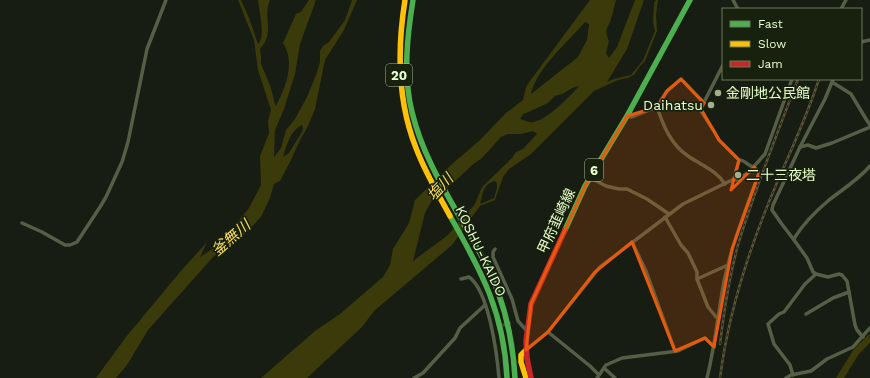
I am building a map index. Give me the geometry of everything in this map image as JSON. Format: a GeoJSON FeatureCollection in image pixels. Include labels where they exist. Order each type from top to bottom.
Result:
{"type":"FeatureCollection","features":[{"type":"Feature","properties":{"kind":"main road","name":"KOSHU-KAIDO"},"geometry":{"type":"LineString","coordinates":[[405,0],[401,20],[398,52],[399,79],[403,106],[416,149],[435,189],[473,255],[494,301],[505,347],[507,378]]}},
{"type":"Feature","properties":{"kind":"main road","name":"KOSHU-KAIDO"},"geometry":{"type":"LineString","coordinates":[[413,0],[409,22],[407,78],[416,125],[422,143],[442,185],[479,251],[501,298],[512,346],[515,378]]}},
{"type":"Feature","properties":{"kind":"main road","name":"甲府韮崎線"},"geometry":{"type":"LineString","coordinates":[[531,378],[526,358],[526,330],[531,304],[575,206],[590,177],[627,116],[690,0]]}},
{"type":"Feature","properties":{"kind":"main road"},"geometry":{"type":"LineString","coordinates":[[526,350],[521,355],[520,359],[526,378]]}},
{"type":"Feature","properties":{"kind":"street"},"geometry":{"type":"LineString","coordinates":[[22,223],[65,245],[70,245],[77,242],[100,207],[122,162],[148,49],[166,0]]}},
{"type":"Feature","properties":{"kind":"street"},"geometry":{"type":"LineString","coordinates":[[707,378],[714,347],[728,265],[758,173],[744,161],[739,160],[719,140],[702,111],[701,108],[722,66]]}},
{"type":"Feature","properties":{"kind":"street"},"geometry":{"type":"LineString","coordinates":[[627,116],[632,117],[657,107],[667,91],[680,79],[704,103]]}},
{"type":"Feature","properties":{"kind":"street"},"geometry":{"type":"LineString","coordinates":[[526,350],[548,332],[595,272],[632,242],[683,204],[734,179],[736,180],[744,176],[754,168],[765,154],[792,80]]}},
{"type":"Feature","properties":{"kind":"street"},"geometry":{"type":"LineString","coordinates":[[800,147],[808,145],[816,148],[832,143],[870,126],[851,94],[832,80],[819,112],[800,147],[772,210],[807,258],[813,272],[828,277],[839,274],[842,275],[847,281],[855,325],[863,337]]}},
{"type":"Feature","properties":{"kind":"street"},"geometry":{"type":"LineString","coordinates":[[657,107],[663,124],[675,144],[688,156],[712,170],[725,184]]}},
{"type":"Feature","properties":{"kind":"street"},"geometry":{"type":"LineString","coordinates":[[734,179],[739,160]]}},
{"type":"Feature","properties":{"kind":"street"},"geometry":{"type":"LineString","coordinates":[[794,240],[809,218],[829,200],[858,179],[870,166]]}},
{"type":"Feature","properties":{"kind":"street"},"geometry":{"type":"LineString","coordinates":[[590,177],[606,186],[627,189],[647,199],[667,216],[681,245],[688,253],[697,272],[697,279],[708,307],[718,318]]}},
{"type":"Feature","properties":{"kind":"street"},"geometry":{"type":"LineString","coordinates":[[632,242],[646,271],[675,351]]}},
{"type":"Feature","properties":{"kind":"street"},"geometry":{"type":"LineString","coordinates":[[495,249],[493,252],[493,257],[510,293],[518,321],[526,330]]}},
{"type":"Feature","properties":{"kind":"street"},"geometry":{"type":"LineString","coordinates":[[697,279],[728,265]]}},
{"type":"Feature","properties":{"kind":"street"},"geometry":{"type":"LineString","coordinates":[[795,376],[790,365],[774,344],[768,324],[779,314],[784,312],[805,284],[816,274]]}},
{"type":"Feature","properties":{"kind":"street"},"geometry":{"type":"LineString","coordinates":[[461,279],[469,277],[474,282],[494,328],[499,378]]}},
{"type":"Feature","properties":{"kind":"street"},"geometry":{"type":"LineString","coordinates":[[806,314],[833,298],[849,292]]}},
{"type":"Feature","properties":{"kind":"street"},"geometry":{"type":"LineString","coordinates":[[414,378],[423,373],[455,338],[460,328],[485,305]]}},
{"type":"Feature","properties":{"kind":"street"},"geometry":{"type":"LineString","coordinates":[[513,322],[518,321]]}},
{"type":"Feature","properties":{"kind":"street"},"geometry":{"type":"LineString","coordinates":[[786,378],[811,371],[827,359],[853,347],[870,328]]}},
{"type":"Feature","properties":{"kind":"street"},"geometry":{"type":"LineString","coordinates":[[548,332],[590,366],[598,377],[604,368],[611,362],[622,358],[678,351],[705,338],[714,347]]}},
{"type":"Feature","properties":{"kind":"street"},"geometry":{"type":"LineString","coordinates":[[604,368],[615,378]]}},
{"type":"Feature","properties":{"kind":"highlighted area"},"geometry":{"type":"Polygon","coordinates":[[[681,79],[704,103],[701,109],[719,140],[739,160],[731,190],[754,167],[759,173],[732,249],[714,347],[705,338],[675,351],[632,242],[595,272],[548,332],[526,350],[531,304],[585,186],[627,116],[657,107],[667,91],[681,79]]]}},
{"type":"Feature","properties":{"kind":"water","name":"釜無川"},"geometry":{"type":"Polygon","coordinates":[[[238,0],[241,0],[258,44],[262,35],[262,29],[258,0],[270,0],[267,13],[267,36],[265,43],[260,49],[261,64],[270,85],[276,106],[286,83],[289,67],[287,51],[283,43],[296,14],[301,12],[309,0],[316,0],[300,44],[295,74],[284,109],[275,130],[274,157],[281,148],[286,130],[295,119],[307,97],[320,62],[320,51],[323,46],[329,42],[345,20],[352,0],[357,0],[344,30],[325,60],[315,109],[308,126],[280,181],[274,184],[270,198],[261,217],[245,234],[214,256],[148,330],[127,365],[116,378],[96,378],[126,337],[207,242],[200,257],[217,246],[226,236],[249,208],[261,185],[260,156],[269,133],[268,121],[271,110],[258,70],[254,40],[238,0]],[[302,125],[292,134],[283,157],[289,153],[303,129],[302,125]]]}},
{"type":"Feature","properties":{"kind":"water"},"geometry":{"type":"Polygon","coordinates":[[[590,0],[616,0],[607,30],[609,41],[606,53],[609,58],[617,47],[635,0],[644,0],[627,49],[607,82],[631,75],[643,60],[655,31],[653,23],[654,3],[658,0],[656,15],[657,31],[645,61],[634,75],[618,80],[594,91],[531,154],[509,169],[503,177],[495,200],[480,206],[452,245],[374,311],[362,327],[307,378],[261,378],[315,331],[340,314],[383,277],[390,265],[393,249],[409,223],[415,200],[452,164],[479,141],[505,114],[523,100],[526,87],[590,0]],[[585,22],[539,75],[531,94],[578,57],[587,40],[589,24],[585,22]],[[579,86],[562,94],[536,101],[520,119],[528,122],[538,121],[551,113],[579,86]],[[533,131],[521,134],[508,134],[501,137],[482,158],[431,202],[425,213],[413,261],[448,235],[475,204],[482,187],[512,158],[516,152],[523,149],[537,134],[533,131]],[[495,181],[491,182],[484,190],[480,204],[494,198],[497,183],[495,181]]]}},
{"type":"Feature","properties":{"kind":"waterway","name":"塩川"},"geometry":{"type":"LineString","coordinates":[[524,110],[546,100],[554,92]]}},
{"type":"Feature","properties":{"kind":"waterway"},"geometry":{"type":"LineString","coordinates":[[840,378],[856,352],[870,338]]}},
{"type":"Feature","properties":{"kind":"tunnel"},"geometry":{"type":"LineString","coordinates":[[497,327],[513,322]]}},
{"type":"Feature","properties":{"kind":"railway"},"geometry":{"type":"LineString","coordinates":[[720,344],[727,294],[738,245],[759,182],[798,80]]}},
{"type":"Feature","properties":{"kind":"railway"},"geometry":{"type":"LineString","coordinates":[[720,378],[733,309],[746,263],[762,219],[819,80]]}},
{"type":"Feature","properties":{"kind":"traffic: fast"},"geometry":{"type":"LineString","coordinates":[[413,0],[407,56],[409,98],[412,112],[418,134],[427,155],[447,195],[481,255],[496,287],[508,325],[513,351],[515,378]]}},
{"type":"Feature","properties":{"kind":"traffic: fast"},"geometry":{"type":"LineString","coordinates":[[565,230],[585,186],[627,116],[690,0]]}},
{"type":"Feature","properties":{"kind":"traffic: fast"},"geometry":{"type":"LineString","coordinates":[[450,216],[472,256],[496,313],[505,355],[507,378]]}},
{"type":"Feature","properties":{"kind":"traffic: slow"},"geometry":{"type":"LineString","coordinates":[[405,0],[402,19],[400,56],[400,75],[405,112],[420,157],[450,216]]}},
{"type":"Feature","properties":{"kind":"traffic: slow"},"geometry":{"type":"LineString","coordinates":[[526,350],[521,355],[521,362],[526,378]]}},
{"type":"Feature","properties":{"kind":"traffic: jam"},"geometry":{"type":"LineString","coordinates":[[531,378],[527,358],[526,341],[531,304],[565,230]]}},
{"type":"Feature","properties":{"kind":"place","name":"金剛地公民館"},"geometry":{"type":"Point","coordinates":[718,93]}},
{"type":"Feature","properties":{"kind":"place","name":"Daihatsu"},"geometry":{"type":"Point","coordinates":[711,105]}},
{"type":"Feature","properties":{"kind":"place","name":"二十三夜塔"},"geometry":{"type":"Point","coordinates":[738,175]}}]}
